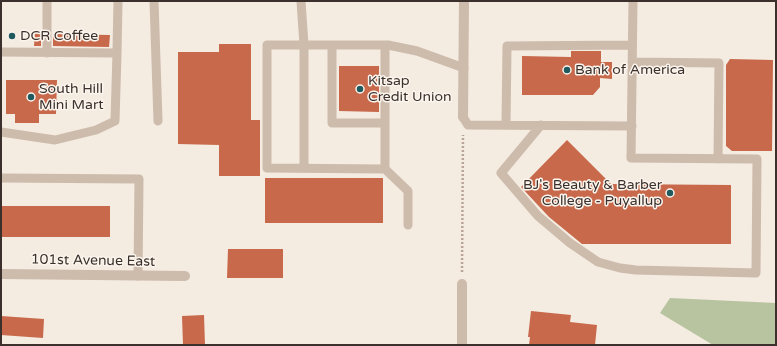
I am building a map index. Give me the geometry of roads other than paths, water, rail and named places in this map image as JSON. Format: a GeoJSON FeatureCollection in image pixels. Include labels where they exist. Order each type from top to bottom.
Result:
{"type":"FeatureCollection","features":[{"type":"Feature","properties":{"kind":"street"},"geometry":{"type":"LineString","coordinates":[[463,117],[464,1]]}},
{"type":"Feature","properties":{"kind":"street","name":"101st Avenue East"},"geometry":{"type":"LineString","coordinates":[[1,274],[185,276]]}},
{"type":"Feature","properties":{"kind":"street"},"geometry":{"type":"LineString","coordinates":[[462,284],[462,345]]}},
{"type":"Feature","properties":{"kind":"lane"},"geometry":{"type":"LineString","coordinates":[[47,1],[47,53]]}},
{"type":"Feature","properties":{"kind":"lane"},"geometry":{"type":"LineString","coordinates":[[1,132],[55,140],[96,130],[115,121],[118,1]]}},
{"type":"Feature","properties":{"kind":"lane"},"geometry":{"type":"LineString","coordinates":[[154,1],[158,121]]}},
{"type":"Feature","properties":{"kind":"lane"},"geometry":{"type":"LineString","coordinates":[[301,1],[304,45],[304,168]]}},
{"type":"Feature","properties":{"kind":"lane"},"geometry":{"type":"LineString","coordinates":[[541,125],[501,173],[538,216],[570,243],[598,262],[620,268],[658,271],[756,273],[757,159],[631,158],[632,1]]}},
{"type":"Feature","properties":{"kind":"lane"},"geometry":{"type":"LineString","coordinates":[[385,168],[267,168],[267,45],[385,45],[417,52],[464,68]]}},
{"type":"Feature","properties":{"kind":"lane"},"geometry":{"type":"LineString","coordinates":[[332,45],[332,123],[385,123]]}},
{"type":"Feature","properties":{"kind":"lane"},"geometry":{"type":"LineString","coordinates":[[385,45],[385,168],[408,191],[408,225]]}},
{"type":"Feature","properties":{"kind":"lane"},"geometry":{"type":"LineString","coordinates":[[506,125],[507,46],[632,45]]}},
{"type":"Feature","properties":{"kind":"lane"},"geometry":{"type":"LineString","coordinates":[[1,52],[117,53]]}},
{"type":"Feature","properties":{"kind":"lane"},"geometry":{"type":"LineString","coordinates":[[632,62],[719,63],[718,158]]}},
{"type":"Feature","properties":{"kind":"lane"},"geometry":{"type":"LineString","coordinates":[[463,117],[468,125],[632,126]]}},
{"type":"Feature","properties":{"kind":"lane"},"geometry":{"type":"LineString","coordinates":[[1,178],[139,179],[138,276]]}},
{"type":"Feature","properties":{"kind":"place","name":"DCR Coffee"},"geometry":{"type":"Point","coordinates":[12,36]}},
{"type":"Feature","properties":{"kind":"place","name":"Bank of America"},"geometry":{"type":"Point","coordinates":[567,70]}},
{"type":"Feature","properties":{"kind":"place","name":"Kitsap Credit Union"},"geometry":{"type":"Point","coordinates":[360,89]}},
{"type":"Feature","properties":{"kind":"place","name":"South Hill Mini Mart"},"geometry":{"type":"Point","coordinates":[31,97]}},
{"type":"Feature","properties":{"kind":"place","name":"BJ's Beauty & Barber College - Puyallup"},"geometry":{"type":"Point","coordinates":[670,193]}}]}
